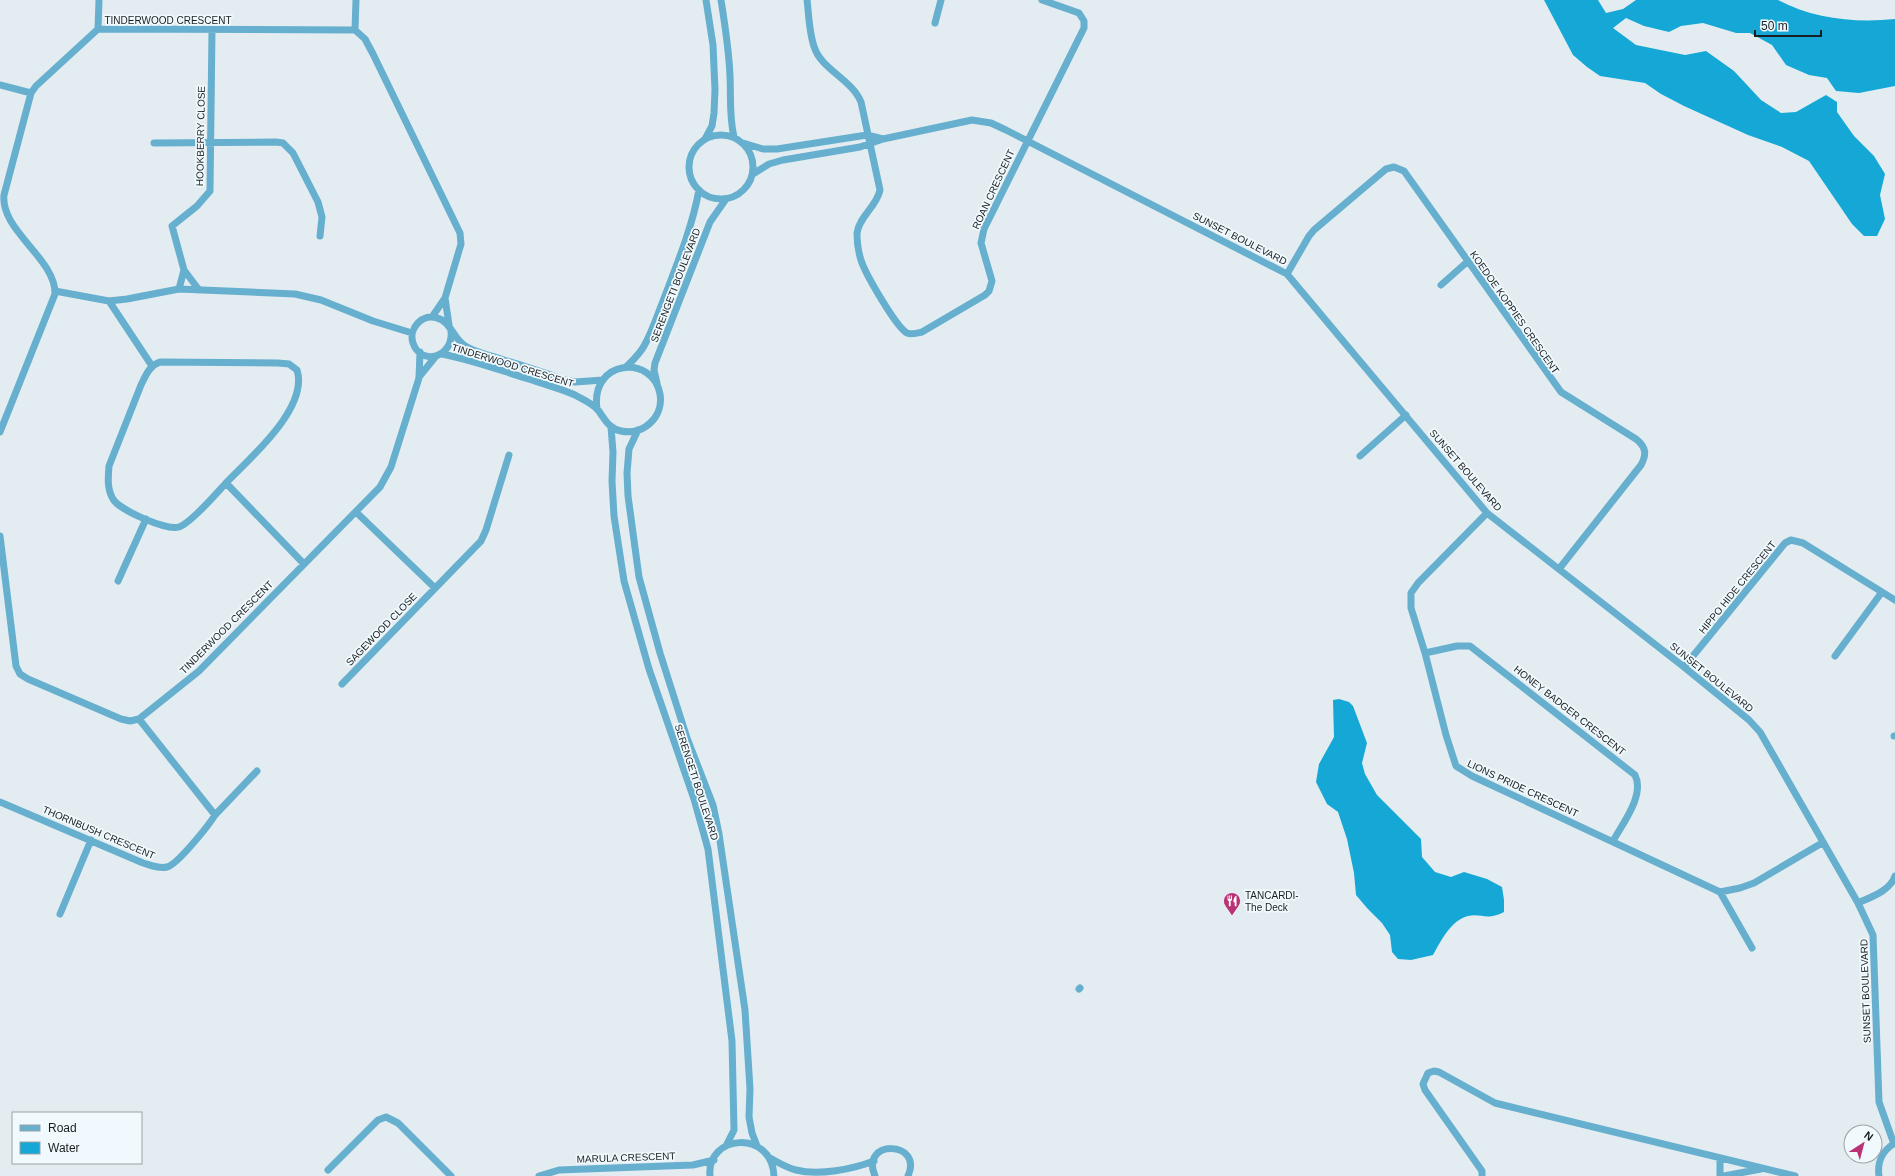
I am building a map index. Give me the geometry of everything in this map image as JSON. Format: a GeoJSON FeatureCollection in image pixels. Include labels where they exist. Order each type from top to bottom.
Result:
{"type":"FeatureCollection","features":[{"type":"Feature","properties":{"kind":"street"},"geometry":{"type":"LineString","coordinates":[[98,30],[99,0]]}},
{"type":"Feature","properties":{"kind":"street"},"geometry":{"type":"LineString","coordinates":[[356,0],[355,30],[365,39],[373,54],[460,233],[462,244],[445,298],[432,317]]}},
{"type":"Feature","properties":{"kind":"street"},"geometry":{"type":"LineString","coordinates":[[705,139],[712,126],[715,90],[713,45],[706,0]]}},
{"type":"Feature","properties":{"kind":"street"},"geometry":{"type":"LineString","coordinates":[[721,0],[726,28],[730,77],[730,114],[734,137]]}},
{"type":"Feature","properties":{"kind":"street"},"geometry":{"type":"LineString","coordinates":[[807,0],[815,49],[819,57],[858,94],[870,145]]}},
{"type":"Feature","properties":{"kind":"street"},"geometry":{"type":"LineString","coordinates":[[935,23],[941,0]]}},
{"type":"Feature","properties":{"kind":"street","name":"ROAN CRESCENT"},"geometry":{"type":"LineString","coordinates":[[870,145],[880,190],[879,198],[859,226],[857,232],[862,262],[871,283],[898,324],[908,333],[914,334],[922,332],[985,295],[989,291],[992,281],[983,256],[982,236],[1027,141],[1084,28],[1084,21],[1079,13],[1042,0]]}},
{"type":"Feature","properties":{"kind":"street","name":"TINDERWOOD CRESCENT"},"geometry":{"type":"LineString","coordinates":[[55,292],[54,283],[51,276],[5,211],[4,203],[31,93],[36,86],[98,30],[355,30]]}},
{"type":"Feature","properties":{"kind":"street","name":"HOOKBERRY CLOSE"},"geometry":{"type":"LineString","coordinates":[[184,270],[172,226],[197,206],[210,191],[209,143],[212,30]]}},
{"type":"Feature","properties":{"kind":"street"},"geometry":{"type":"LineString","coordinates":[[0,85],[31,93]]}},
{"type":"Feature","properties":{"kind":"street","name":"SUNSET BOULEVARD"},"geometry":{"type":"LineString","coordinates":[[883,139],[972,120],[991,123],[1287,274],[1487,513],[1684,667],[1749,720],[1760,732],[1822,843],[1858,903],[1873,935],[1879,1102],[1894,1143]]}},
{"type":"Feature","properties":{"kind":"street"},"geometry":{"type":"LineString","coordinates":[[743,142],[750,150],[753,160],[753,174],[745,189],[736,196],[726,199],[714,198],[699,190],[690,177],[689,166],[691,155],[697,145],[714,135],[724,134],[743,142],[767,149],[867,135],[883,139]]}},
{"type":"Feature","properties":{"kind":"street"},"geometry":{"type":"LineString","coordinates":[[753,174],[769,164],[783,160],[870,145],[883,139]]}},
{"type":"Feature","properties":{"kind":"street"},"geometry":{"type":"LineString","coordinates":[[154,143],[276,142],[288,147],[293,153],[321,210],[320,236]]}},
{"type":"Feature","properties":{"kind":"street"},"geometry":{"type":"LineString","coordinates":[[824,142],[826,153]]}},
{"type":"Feature","properties":{"kind":"street","name":"KOEDOE KOPPIES CRESCENT"},"geometry":{"type":"LineString","coordinates":[[1287,274],[1309,236],[1386,169],[1394,167],[1404,171],[1560,392],[1636,439],[1646,450],[1646,456],[1641,465],[1558,568]]}},
{"type":"Feature","properties":{"kind":"street","name":"SERENGETI BOULEVARD"},"geometry":{"type":"LineString","coordinates":[[626,368],[635,359],[644,346],[686,241],[694,215],[699,190]]}},
{"type":"Feature","properties":{"kind":"street","name":"SERENGETI BOULEVARD"},"geometry":{"type":"LineString","coordinates":[[657,383],[654,370],[655,363],[710,222],[726,199]]}},
{"type":"Feature","properties":{"kind":"street"},"geometry":{"type":"LineString","coordinates":[[1441,285],[1467,262]]}},
{"type":"Feature","properties":{"kind":"street"},"geometry":{"type":"LineString","coordinates":[[179,289],[184,270]]}},
{"type":"Feature","properties":{"kind":"street"},"geometry":{"type":"LineString","coordinates":[[184,270],[199,290]]}},
{"type":"Feature","properties":{"kind":"street"},"geometry":{"type":"LineString","coordinates":[[0,432],[55,292],[109,301],[179,289],[295,294],[320,300],[372,320],[412,333]]}},
{"type":"Feature","properties":{"kind":"street"},"geometry":{"type":"LineString","coordinates":[[445,298],[450,328],[450,344],[439,355],[427,356],[420,352],[413,342],[412,333],[420,320],[432,317],[444,321],[450,328]]}},
{"type":"Feature","properties":{"kind":"street"},"geometry":{"type":"LineString","coordinates":[[109,301],[152,366]]}},
{"type":"Feature","properties":{"kind":"street","name":"TINDERWOOD CRESCENT"},"geometry":{"type":"LineString","coordinates":[[450,328],[467,348],[570,381],[586,382],[603,380]]}},
{"type":"Feature","properties":{"kind":"street","name":"TINDERWOOD CRESCENT"},"geometry":{"type":"LineString","coordinates":[[138,719],[199,671],[380,487],[388,476],[419,378],[420,352]]}},
{"type":"Feature","properties":{"kind":"street","name":"TINDERWOOD CRESCENT"},"geometry":{"type":"LineString","coordinates":[[419,378],[439,355],[464,358],[572,394],[590,403],[597,410]]}},
{"type":"Feature","properties":{"kind":"street"},"geometry":{"type":"LineString","coordinates":[[160,362],[289,364],[297,370],[299,381],[287,417],[226,483],[188,521],[179,527],[168,528],[116,504],[111,495],[107,481],[109,466],[142,385],[152,366],[160,362]]}},
{"type":"Feature","properties":{"kind":"street"},"geometry":{"type":"LineString","coordinates":[[508,373],[512,362]]}},
{"type":"Feature","properties":{"kind":"street"},"geometry":{"type":"LineString","coordinates":[[626,368],[641,370],[650,375],[657,383],[661,403],[658,413],[652,422],[632,432],[621,431],[611,427],[597,410],[596,398],[598,388],[603,380],[612,371],[626,368]]}},
{"type":"Feature","properties":{"kind":"street"},"geometry":{"type":"LineString","coordinates":[[1360,456],[1406,415]]}},
{"type":"Feature","properties":{"kind":"street","name":"SERENGETI BOULEVARD"},"geometry":{"type":"LineString","coordinates":[[611,427],[614,516],[624,581],[650,670],[694,799],[708,849],[732,1041],[734,1130],[726,1146],[718,1153],[714,1160]]}},
{"type":"Feature","properties":{"kind":"street","name":"SERENGETI BOULEVARD"},"geometry":{"type":"LineString","coordinates":[[638,430],[629,449],[627,461],[628,496],[639,577],[660,653],[687,738],[713,805],[720,834],[745,1010],[748,1053],[749,1117],[752,1133],[757,1146]]}},
{"type":"Feature","properties":{"kind":"street","name":"SAGEWOOD CLOSE"},"geometry":{"type":"LineString","coordinates":[[342,684],[481,541],[486,530],[509,455]]}},
{"type":"Feature","properties":{"kind":"street"},"geometry":{"type":"LineString","coordinates":[[226,483],[304,564]]}},
{"type":"Feature","properties":{"kind":"street"},"geometry":{"type":"LineString","coordinates":[[356,512],[435,588]]}},
{"type":"Feature","properties":{"kind":"street","name":"LIONS PRIDE CRESCENT"},"geometry":{"type":"LineString","coordinates":[[1487,513],[1418,583],[1411,593],[1411,608],[1456,766],[1472,776],[1720,892]]}},
{"type":"Feature","properties":{"kind":"street"},"geometry":{"type":"LineString","coordinates":[[118,580],[146,519]]}},
{"type":"Feature","properties":{"kind":"street"},"geometry":{"type":"LineString","coordinates":[[0,536],[16,666],[20,674],[28,679],[111,715],[130,721],[138,719],[215,815]]}},
{"type":"Feature","properties":{"kind":"street","name":"HIPPO HIDE CRESCENT"},"geometry":{"type":"LineString","coordinates":[[1684,667],[1785,543],[1791,540],[1796,540],[1809,546],[1895,600]]}},
{"type":"Feature","properties":{"kind":"street"},"geometry":{"type":"LineString","coordinates":[[1835,656],[1882,592]]}},
{"type":"Feature","properties":{"kind":"street","name":"HONEY BADGER CRESCENT"},"geometry":{"type":"LineString","coordinates":[[1425,653],[1457,646],[1470,646],[1635,775],[1638,782],[1637,792],[1613,841]]}},
{"type":"Feature","properties":{"kind":"street","name":"THORNBUSH CRESCENT"},"geometry":{"type":"LineString","coordinates":[[0,802],[152,866],[165,868],[174,864],[207,827],[215,815],[257,771]]}},
{"type":"Feature","properties":{"kind":"street"},"geometry":{"type":"LineString","coordinates":[[60,914],[91,840]]}},
{"type":"Feature","properties":{"kind":"street"},"geometry":{"type":"LineString","coordinates":[[1752,948],[1720,892],[1740,888],[1754,883],[1822,843]]}},
{"type":"Feature","properties":{"kind":"street"},"geometry":{"type":"LineString","coordinates":[[1858,903],[1886,888],[1892,883],[1895,876]]}},
{"type":"Feature","properties":{"kind":"street"},"geometry":{"type":"LineString","coordinates":[[1482,1176],[1482,1171],[1425,1090],[1423,1084],[1428,1073],[1434,1071],[1439,1072],[1495,1103],[1795,1176]]}},
{"type":"Feature","properties":{"kind":"street"},"geometry":{"type":"LineString","coordinates":[[328,1170],[378,1120],[386,1117],[398,1123],[451,1176]]}},
{"type":"Feature","properties":{"kind":"street"},"geometry":{"type":"LineString","coordinates":[[726,1146],[745,1142],[764,1150],[770,1158],[774,1168],[774,1176]]}},
{"type":"Feature","properties":{"kind":"street"},"geometry":{"type":"LineString","coordinates":[[1879,1176],[1880,1160],[1894,1143]]}},
{"type":"Feature","properties":{"kind":"street"},"geometry":{"type":"LineString","coordinates":[[875,1176],[873,1169],[874,1161],[879,1153],[884,1149],[896,1148],[906,1154],[911,1165],[908,1176]]}},
{"type":"Feature","properties":{"kind":"street"},"geometry":{"type":"LineString","coordinates":[[770,1158],[791,1169],[808,1172],[849,1169],[874,1161]]}},
{"type":"Feature","properties":{"kind":"street"},"geometry":{"type":"LineString","coordinates":[[1720,1158],[1720,1176]]}},
{"type":"Feature","properties":{"kind":"street"},"geometry":{"type":"LineString","coordinates":[[710,1176],[714,1160]]}},
{"type":"Feature","properties":{"kind":"street","name":"MARULA CRESCENT"},"geometry":{"type":"LineString","coordinates":[[539,1176],[549,1172],[572,1172],[605,1168],[693,1165],[714,1160]]}},
{"type":"Feature","properties":{"kind":"street"},"geometry":{"type":"LineString","coordinates":[[605,1168],[605,1176]]}},
{"type":"Feature","properties":{"kind":"street"},"geometry":{"type":"LineString","coordinates":[[1724,1176],[1765,1169]]}},
{"type":"Feature","properties":{"kind":"water"},"geometry":{"type":"Polygon","coordinates":[[[1544,0],[1598,0],[1606,13],[1623,9],[1636,0],[1778,0],[1806,12],[1835,18],[1850,20],[1895,19],[1895,86],[1859,93],[1836,91],[1827,78],[1809,75],[1786,65],[1772,45],[1750,33],[1736,33],[1703,23],[1681,26],[1669,32],[1644,26],[1626,18],[1613,28],[1636,45],[1685,55],[1706,51],[1734,71],[1761,100],[1781,113],[1796,112],[1826,95],[1837,102],[1837,112],[1854,136],[1874,156],[1885,174],[1880,195],[1885,219],[1877,236],[1864,236],[1852,224],[1809,161],[1782,147],[1748,135],[1684,106],[1661,94],[1645,83],[1600,76],[1587,67],[1573,55],[1544,0]]]}},
{"type":"Feature","properties":{"kind":"water"},"geometry":{"type":"Polygon","coordinates":[[[1339,699],[1349,702],[1353,706],[1367,743],[1362,763],[1365,774],[1377,795],[1421,839],[1422,857],[1435,872],[1451,877],[1464,872],[1487,879],[1502,887],[1504,912],[1493,916],[1473,915],[1462,918],[1447,932],[1433,955],[1411,960],[1398,959],[1392,952],[1390,935],[1382,923],[1356,895],[1354,873],[1347,839],[1338,812],[1327,804],[1316,782],[1319,764],[1334,737],[1333,700],[1339,699]]]}},
{"type":"Feature","properties":{"kind":"place","name":"TANCARDI- The Deck"},"geometry":{"type":"Point","coordinates":[1232,916]}}]}
